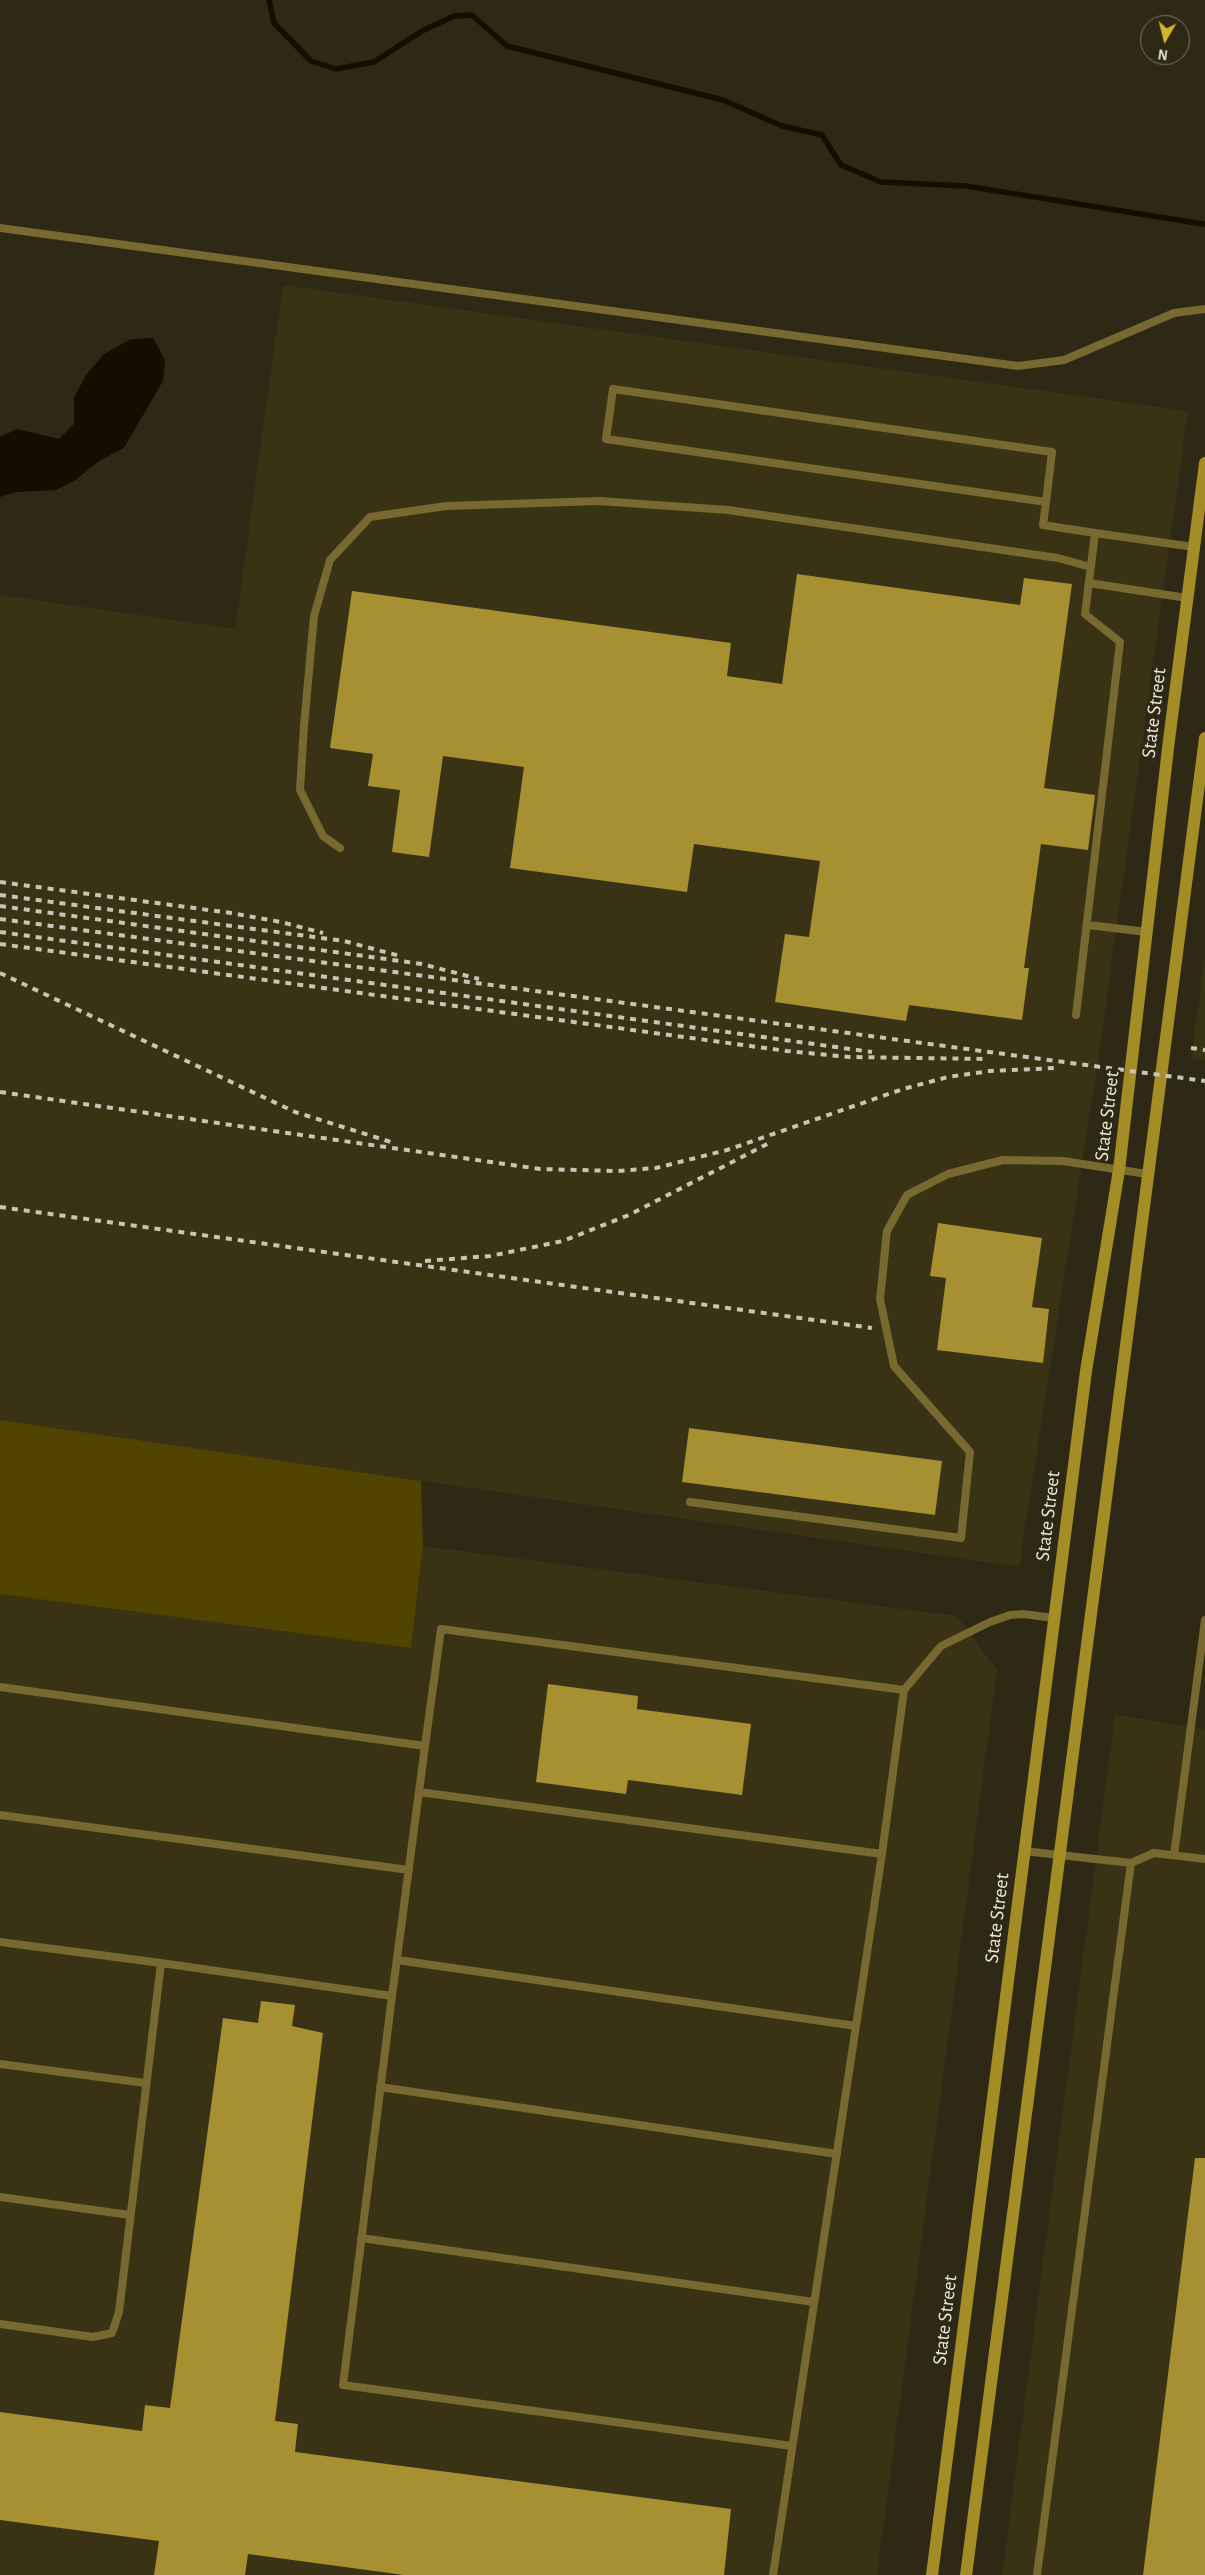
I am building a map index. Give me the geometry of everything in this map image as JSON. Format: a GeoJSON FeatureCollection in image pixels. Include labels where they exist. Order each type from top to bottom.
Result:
{"type":"FeatureCollection","features":[{"type":"Feature","properties":{"kind":"street","name":"State Street"},"geometry":{"type":"LineString","coordinates":[[932,2575],[1086,1371],[1118,1170],[1205,463]]}},
{"type":"Feature","properties":{"kind":"street"},"geometry":{"type":"LineString","coordinates":[[966,2575],[1205,738]]}},
{"type":"Feature","properties":{"kind":"lane"},"geometry":{"type":"LineString","coordinates":[[0,228],[1018,366],[1064,360],[1174,313],[1205,308]]}},
{"type":"Feature","properties":{"kind":"lane"},"geometry":{"type":"LineString","coordinates":[[1046,502],[606,438],[613,389],[1052,452],[1046,502],[1043,525],[1194,547]]}},
{"type":"Feature","properties":{"kind":"lane"},"geometry":{"type":"LineString","coordinates":[[340,848],[323,836],[300,790],[304,726],[314,616],[330,560],[370,517],[446,506],[600,501],[708,508],[1048,557],[1091,567]]}},
{"type":"Feature","properties":{"kind":"lane"},"geometry":{"type":"LineString","coordinates":[[1076,1015],[1120,642],[1085,614],[1095,533]]}},
{"type":"Feature","properties":{"kind":"lane"},"geometry":{"type":"LineString","coordinates":[[1089,583],[1187,598]]}},
{"type":"Feature","properties":{"kind":"lane"},"geometry":{"type":"LineString","coordinates":[[1088,925],[1147,932]]}},
{"type":"Feature","properties":{"kind":"lane"},"geometry":{"type":"LineString","coordinates":[[690,1502],[961,1538],[970,1452],[894,1366],[880,1299],[887,1231],[907,1195],[948,1174],[1003,1160],[1063,1161],[1147,1174]]}},
{"type":"Feature","properties":{"kind":"lane"},"geometry":{"type":"LineString","coordinates":[[773,2575],[882,1854],[904,1690],[941,1646],[990,1622],[1005,1616],[1023,1614],[1054,1618]]}},
{"type":"Feature","properties":{"kind":"lane"},"geometry":{"type":"LineString","coordinates":[[1174,1855],[1205,1620]]}},
{"type":"Feature","properties":{"kind":"lane"},"geometry":{"type":"LineString","coordinates":[[792,2446],[342,2385],[441,1629],[904,1690]]}},
{"type":"Feature","properties":{"kind":"lane"},"geometry":{"type":"LineString","coordinates":[[0,1687],[425,1746]]}},
{"type":"Feature","properties":{"kind":"lane"},"geometry":{"type":"LineString","coordinates":[[419,1792],[882,1854]]}},
{"type":"Feature","properties":{"kind":"lane"},"geometry":{"type":"LineString","coordinates":[[0,1815],[409,1870]]}},
{"type":"Feature","properties":{"kind":"lane"},"geometry":{"type":"LineString","coordinates":[[1024,1851],[1131,1863],[1154,1853],[1205,1859]]}},
{"type":"Feature","properties":{"kind":"lane"},"geometry":{"type":"LineString","coordinates":[[1037,2575],[1131,1863]]}},
{"type":"Feature","properties":{"kind":"lane"},"geometry":{"type":"LineString","coordinates":[[0,1942],[392,1996]]}},
{"type":"Feature","properties":{"kind":"lane"},"geometry":{"type":"LineString","coordinates":[[397,1960],[856,2026]]}},
{"type":"Feature","properties":{"kind":"lane"},"geometry":{"type":"LineString","coordinates":[[0,2324],[93,2337],[112,2333],[119,2312],[145,2083],[162,1963]]}},
{"type":"Feature","properties":{"kind":"lane"},"geometry":{"type":"LineString","coordinates":[[0,2064],[145,2083]]}},
{"type":"Feature","properties":{"kind":"lane"},"geometry":{"type":"LineString","coordinates":[[380,2087],[836,2154]]}},
{"type":"Feature","properties":{"kind":"lane"},"geometry":{"type":"LineString","coordinates":[[0,2197],[130,2215]]}},
{"type":"Feature","properties":{"kind":"lane"},"geometry":{"type":"LineString","coordinates":[[361,2238],[814,2302]]}},
{"type":"Feature","properties":{"kind":"shaded area"},"geometry":{"type":"Polygon","coordinates":[[[283,285],[1188,411],[1099,1054],[1019,1567],[0,1420],[0,595],[235,629],[283,285]]]}},
{"type":"Feature","properties":{"kind":"shaded area"},"geometry":{"type":"Polygon","coordinates":[[[153,338],[165,360],[163,381],[124,448],[99,461],[74,481],[56,490],[17,492],[0,497],[0,437],[17,429],[59,439],[74,424],[74,398],[86,375],[104,354],[131,339],[153,338]]]}},
{"type":"Feature","properties":{"kind":"shaded area"},"geometry":{"type":"Polygon","coordinates":[[[1205,955],[1205,1060],[1191,1059],[1205,955]]]}},
{"type":"Feature","properties":{"kind":"shaded area"},"geometry":{"type":"Polygon","coordinates":[[[0,1420],[421,1481],[423,1546],[411,1648],[0,1594],[0,1420]]]}},
{"type":"Feature","properties":{"kind":"shaded area"},"geometry":{"type":"Polygon","coordinates":[[[423,1546],[957,1616],[997,1670],[877,2575],[0,2575],[0,1594],[411,1648],[423,1546]]]}},
{"type":"Feature","properties":{"kind":"shaded area"},"geometry":{"type":"Polygon","coordinates":[[[1115,1714],[1205,1730],[1205,2575],[1002,2575],[1115,1714]]]}},
{"type":"Feature","properties":{"kind":"building"},"geometry":{"type":"Polygon","coordinates":[[[797,574],[1020,605],[1024,578],[1072,584],[1044,788],[1095,795],[1088,850],[1041,844],[1024,968],[1029,968],[1022,1020],[909,1005],[906,1021],[775,1002],[785,934],[809,937],[820,861],[694,844],[687,892],[510,868],[524,767],[443,756],[429,857],[392,852],[400,790],[368,786],[373,754],[330,748],[352,591],[731,643],[727,676],[782,684],[797,574]]]}},
{"type":"Feature","properties":{"kind":"building"},"geometry":{"type":"Polygon","coordinates":[[[938,1223],[1042,1238],[1032,1307],[1049,1309],[1043,1363],[937,1350],[946,1278],[930,1276],[938,1223]]]}},
{"type":"Feature","properties":{"kind":"building"},"geometry":{"type":"Polygon","coordinates":[[[689,1428],[942,1461],[935,1515],[682,1482],[689,1428]]]}},
{"type":"Feature","properties":{"kind":"building"},"geometry":{"type":"Polygon","coordinates":[[[548,1684],[638,1696],[637,1709],[751,1724],[742,1795],[628,1780],[626,1794],[536,1782],[548,1684]]]}},
{"type":"Feature","properties":{"kind":"building"},"geometry":{"type":"Polygon","coordinates":[[[261,2001],[295,2005],[292,2026],[323,2033],[275,2421],[298,2424],[295,2452],[731,2509],[724,2575],[404,2575],[248,2554],[245,2575],[154,2575],[159,2541],[0,2520],[0,2412],[142,2431],[145,2405],[170,2408],[223,2018],[258,2023],[261,2001]]]}},
{"type":"Feature","properties":{"kind":"building"},"geometry":{"type":"Polygon","coordinates":[[[1195,2158],[1205,2158],[1205,2575],[1143,2575],[1195,2158]]]}},
{"type":"Feature","properties":{"kind":"waterway"},"geometry":{"type":"LineString","coordinates":[[269,0],[274,23],[311,61],[336,69],[374,62],[422,31],[454,16],[472,15],[507,46],[723,100],[782,126],[822,135],[841,165],[881,182],[966,186],[1203,224]]}},
{"type":"Feature","properties":{"kind":"railway"},"geometry":{"type":"LineString","coordinates":[[0,882],[231,913],[281,922],[323,933]]}},
{"type":"Feature","properties":{"kind":"railway"},"geometry":{"type":"LineString","coordinates":[[0,895],[344,941],[400,956]]}},
{"type":"Feature","properties":{"kind":"railway"},"geometry":{"type":"LineString","coordinates":[[0,906],[422,964],[479,979]]}},
{"type":"Feature","properties":{"kind":"railway"},"geometry":{"type":"LineString","coordinates":[[0,919],[1205,1081]]}},
{"type":"Feature","properties":{"kind":"railway"},"geometry":{"type":"LineString","coordinates":[[0,932],[872,1052]]}},
{"type":"Feature","properties":{"kind":"railway"},"geometry":{"type":"LineString","coordinates":[[0,944],[787,1051],[849,1057],[986,1059]]}},
{"type":"Feature","properties":{"kind":"railway"},"geometry":{"type":"LineString","coordinates":[[0,973],[295,1112],[391,1142]]}},
{"type":"Feature","properties":{"kind":"railway"},"geometry":{"type":"LineString","coordinates":[[1191,1048],[1205,1050]]}},
{"type":"Feature","properties":{"kind":"railway"},"geometry":{"type":"LineString","coordinates":[[0,1092],[540,1169],[617,1171],[656,1168],[727,1150],[903,1089],[948,1077],[990,1071],[1056,1068]]}},
{"type":"Feature","properties":{"kind":"railway"},"geometry":{"type":"LineString","coordinates":[[425,1261],[490,1256],[563,1241],[629,1215],[771,1142]]}},
{"type":"Feature","properties":{"kind":"railway"},"geometry":{"type":"LineString","coordinates":[[0,1207],[872,1328]]}}]}
